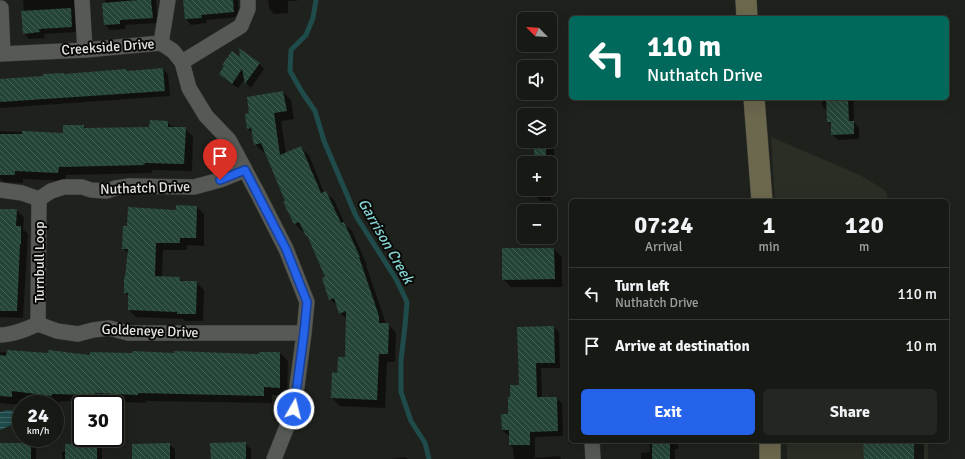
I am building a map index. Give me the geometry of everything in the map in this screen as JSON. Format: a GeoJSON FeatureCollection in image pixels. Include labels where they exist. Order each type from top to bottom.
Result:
{"type":"FeatureCollection","features":[{"type":"Feature","properties":{"kind":"main road"},"geometry":{"type":"LineString","coordinates":[[746,0],[748,16]]}},
{"type":"Feature","properties":{"kind":"main road"},"geometry":{"type":"LineString","coordinates":[[754,100],[762,199]]}},
{"type":"Feature","properties":{"kind":"main road"},"geometry":{"type":"LineString","coordinates":[[770,443],[770,459]]}},
{"type":"Feature","properties":{"kind":"street"},"geometry":{"type":"LineString","coordinates":[[82,0],[85,50]]}},
{"type":"Feature","properties":{"kind":"street"},"geometry":{"type":"LineString","coordinates":[[161,43],[168,0]]}},
{"type":"Feature","properties":{"kind":"street"},"geometry":{"type":"LineString","coordinates":[[182,62],[241,26],[248,9],[248,0]]}},
{"type":"Feature","properties":{"kind":"street"},"geometry":{"type":"LineString","coordinates":[[1,54],[2,8]]}},
{"type":"Feature","properties":{"kind":"street","name":"Creekside Drive"},"geometry":{"type":"LineString","coordinates":[[1,54],[85,50],[161,43],[173,51],[182,62],[189,88],[206,116],[229,140],[245,170],[286,249],[307,302],[294,409],[274,459]]}},
{"type":"Feature","properties":{"kind":"street","name":"Nuthatch Drive"},"geometry":{"type":"LineString","coordinates":[[39,199],[51,191],[64,186],[82,187],[106,192],[116,188],[129,186],[194,187],[220,180],[245,170]]}},
{"type":"Feature","properties":{"kind":"street"},"geometry":{"type":"LineString","coordinates":[[0,190],[22,193],[39,199]]}},
{"type":"Feature","properties":{"kind":"street","name":"Turnbull Loop"},"geometry":{"type":"LineString","coordinates":[[38,324],[39,199]]}},
{"type":"Feature","properties":{"kind":"street"},"geometry":{"type":"LineString","coordinates":[[0,335],[21,331],[38,324]]}},
{"type":"Feature","properties":{"kind":"street","name":"Goldeneye Drive"},"geometry":{"type":"LineString","coordinates":[[38,324],[57,332],[78,334],[109,328],[128,333],[304,333]]}},
{"type":"Feature","properties":{"kind":"street"},"geometry":{"type":"LineString","coordinates":[[592,443],[593,459]]}},
{"type":"Feature","properties":{"kind":"shaded area"},"geometry":{"type":"Polygon","coordinates":[[[771,137],[860,175],[886,191],[888,199],[775,199],[771,137]]]}},
{"type":"Feature","properties":{"kind":"shaded area"},"geometry":{"type":"Polygon","coordinates":[[[787,443],[928,443],[928,459],[787,459],[787,443]]]}},
{"type":"Feature","properties":{"kind":"water"},"geometry":{"type":"Polygon","coordinates":[[[7,410],[12,411],[12,425],[0,430],[0,412],[7,410]]]}},
{"type":"Feature","properties":{"kind":"building"},"geometry":{"type":"Polygon","coordinates":[[[151,0],[153,18],[120,20],[120,24],[104,25],[102,3],[151,0]]]}},
{"type":"Feature","properties":{"kind":"building"},"geometry":{"type":"Polygon","coordinates":[[[183,0],[233,0],[234,12],[201,15],[202,18],[185,19],[183,0]]]}},
{"type":"Feature","properties":{"kind":"building"},"geometry":{"type":"Polygon","coordinates":[[[71,8],[72,27],[39,29],[40,32],[23,34],[21,11],[71,8]]]}},
{"type":"Feature","properties":{"kind":"building"},"geometry":{"type":"Polygon","coordinates":[[[239,48],[260,63],[245,84],[242,69],[232,84],[219,74],[224,66],[222,65],[232,51],[240,57],[239,48]]]}},
{"type":"Feature","properties":{"kind":"building"},"geometry":{"type":"Polygon","coordinates":[[[163,68],[165,91],[0,102],[0,79],[43,76],[43,74],[163,68]]]}},
{"type":"Feature","properties":{"kind":"building"},"geometry":{"type":"Polygon","coordinates":[[[283,91],[287,111],[274,113],[280,155],[301,146],[321,193],[326,191],[341,223],[344,222],[360,257],[379,316],[379,323],[389,323],[388,354],[379,354],[377,400],[331,398],[332,372],[337,373],[338,357],[345,357],[346,311],[339,314],[334,298],[329,300],[322,278],[325,277],[307,235],[306,236],[299,222],[294,224],[283,202],[285,201],[261,143],[254,145],[251,128],[247,129],[245,114],[249,113],[247,97],[283,91]]]}},
{"type":"Feature","properties":{"kind":"building"},"geometry":{"type":"Polygon","coordinates":[[[826,100],[848,100],[849,121],[854,121],[854,134],[831,135],[831,122],[827,122],[826,100]]]}},
{"type":"Feature","properties":{"kind":"building"},"geometry":{"type":"Polygon","coordinates":[[[150,120],[168,121],[168,127],[186,127],[184,164],[144,163],[145,165],[59,167],[58,173],[15,171],[15,175],[0,175],[0,134],[22,134],[22,131],[63,133],[63,125],[84,125],[84,128],[149,127],[150,120]]]}},
{"type":"Feature","properties":{"kind":"building"},"geometry":{"type":"Polygon","coordinates":[[[534,148],[546,148],[546,156],[534,156],[534,148]]]}},
{"type":"Feature","properties":{"kind":"building"},"geometry":{"type":"Polygon","coordinates":[[[176,205],[197,206],[196,238],[180,238],[180,243],[156,243],[155,276],[180,277],[180,281],[197,281],[196,314],[128,310],[128,293],[124,293],[124,277],[128,249],[122,249],[123,226],[127,226],[128,207],[176,210],[176,205]]]}},
{"type":"Feature","properties":{"kind":"building"},"geometry":{"type":"Polygon","coordinates":[[[0,209],[17,209],[16,226],[21,226],[17,311],[0,311],[0,209]]]}},
{"type":"Feature","properties":{"kind":"building"},"geometry":{"type":"Polygon","coordinates":[[[502,248],[554,248],[555,279],[502,280],[502,248]]]}},
{"type":"Feature","properties":{"kind":"building"},"geometry":{"type":"Polygon","coordinates":[[[554,326],[555,363],[536,363],[537,397],[557,397],[558,431],[530,432],[530,445],[509,445],[509,430],[502,430],[501,414],[508,414],[510,385],[519,385],[517,327],[554,326]]]}},
{"type":"Feature","properties":{"kind":"building"},"geometry":{"type":"Polygon","coordinates":[[[7,350],[48,353],[48,350],[90,355],[90,352],[132,353],[133,351],[259,354],[259,352],[280,352],[280,388],[264,387],[264,396],[138,393],[138,395],[95,393],[95,395],[44,395],[12,391],[12,397],[0,396],[0,355],[6,356],[7,350]]]}},
{"type":"Feature","properties":{"kind":"building"},"geometry":{"type":"Polygon","coordinates":[[[246,442],[246,459],[211,459],[210,443],[246,442]]]}},
{"type":"Feature","properties":{"kind":"building"},"geometry":{"type":"Polygon","coordinates":[[[0,443],[12,443],[12,447],[31,447],[31,459],[0,459],[0,443]]]}},
{"type":"Feature","properties":{"kind":"building"},"geometry":{"type":"Polygon","coordinates":[[[170,443],[170,459],[132,459],[132,444],[170,443]]]}},
{"type":"Feature","properties":{"kind":"building"},"geometry":{"type":"Polygon","coordinates":[[[652,443],[670,443],[670,459],[652,459],[652,443]]]}},
{"type":"Feature","properties":{"kind":"building"},"geometry":{"type":"Polygon","coordinates":[[[863,443],[914,443],[914,459],[864,459],[863,443]]]}},
{"type":"Feature","properties":{"kind":"building"},"geometry":{"type":"Polygon","coordinates":[[[65,444],[72,444],[72,447],[97,447],[97,459],[65,459],[65,444]]]}},
{"type":"Feature","properties":{"kind":"waterway","name":"Garrison Creek"},"geometry":{"type":"LineString","coordinates":[[316,0],[313,18],[306,35],[291,50],[290,71],[315,111],[324,141],[356,216],[396,279],[407,302],[401,360],[401,392],[411,421],[425,443],[429,459]]}},
{"type":"Feature","properties":{"kind":"route"},"geometry":{"type":"LineString","coordinates":[[220,180],[245,170],[286,249],[307,302],[294,409]]}}]}
